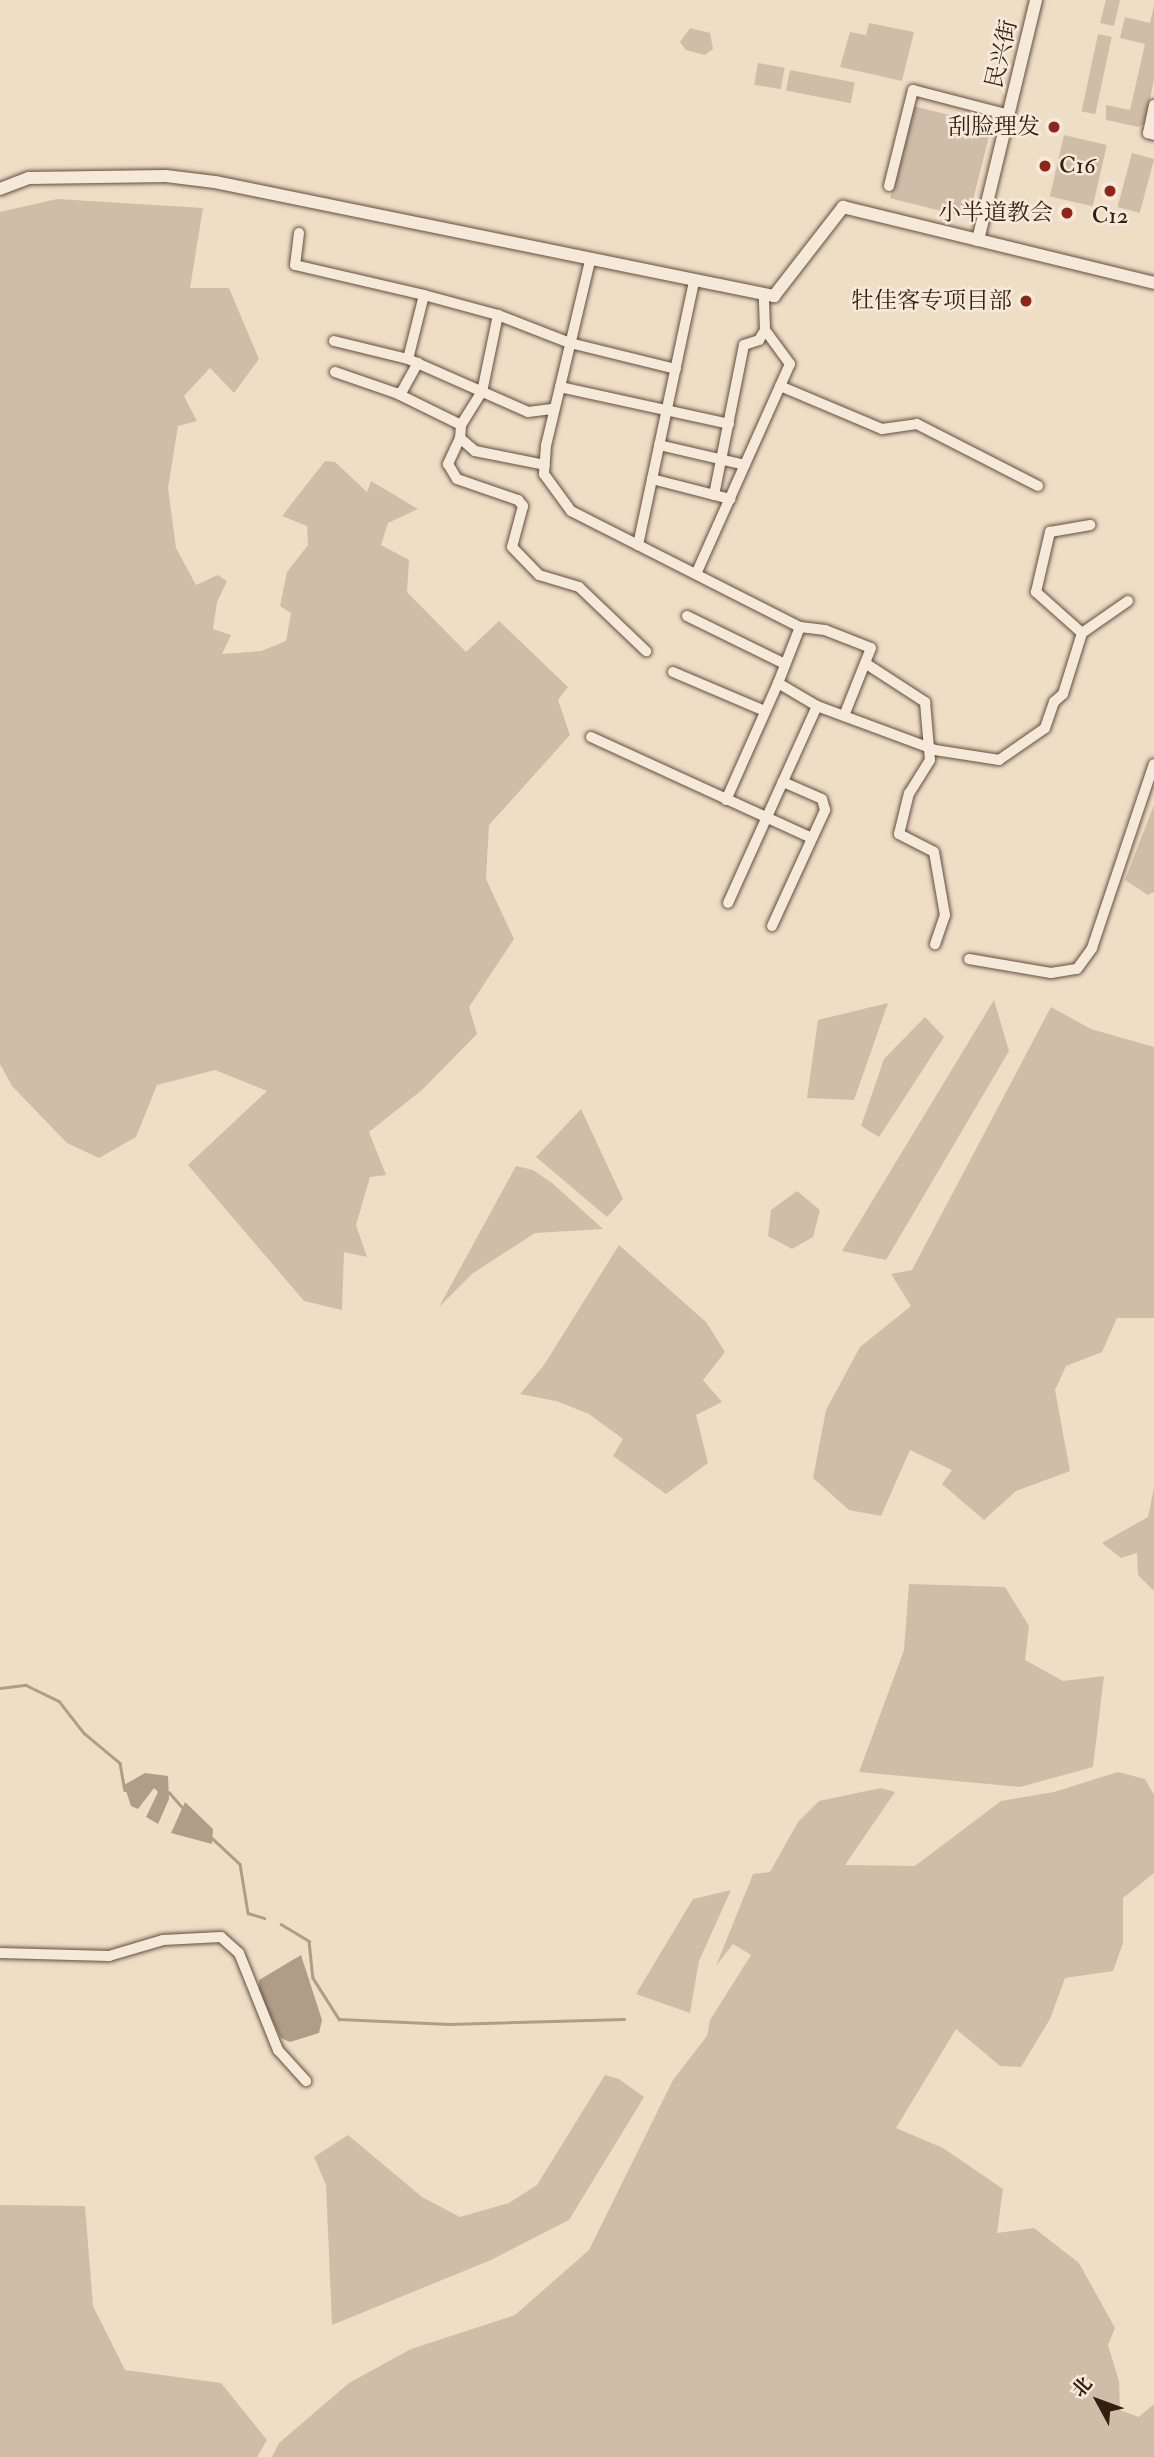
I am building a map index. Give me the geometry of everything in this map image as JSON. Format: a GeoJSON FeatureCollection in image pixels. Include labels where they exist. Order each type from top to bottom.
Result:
{"type":"FeatureCollection","features":[{"type":"Feature","properties":{"kind":"street","name":"民兴街"},"geometry":{"type":"LineString","coordinates":[[978,240],[1036,0]]}},
{"type":"Feature","properties":{"kind":"street"},"geometry":{"type":"LineString","coordinates":[[889,186],[912,90],[1009,115]]}},
{"type":"Feature","properties":{"kind":"street"},"geometry":{"type":"LineString","coordinates":[[1154,105],[1148,133],[1154,135]]}},
{"type":"Feature","properties":{"kind":"street"},"geometry":{"type":"LineString","coordinates":[[0,188],[29,178],[178,178],[764,296],[774,296],[843,207],[1154,283]]}},
{"type":"Feature","properties":{"kind":"street"},"geometry":{"type":"LineString","coordinates":[[299,233],[295,265],[498,315],[570,343],[676,369]]}},
{"type":"Feature","properties":{"kind":"street"},"geometry":{"type":"LineString","coordinates":[[590,261],[554,409],[544,474],[571,511],[800,627],[825,630],[871,648],[844,716]]}},
{"type":"Feature","properties":{"kind":"street"},"geometry":{"type":"LineString","coordinates":[[638,545],[694,282]]}},
{"type":"Feature","properties":{"kind":"street"},"geometry":{"type":"LineString","coordinates":[[400,395],[413,361],[424,295]]}},
{"type":"Feature","properties":{"kind":"street"},"geometry":{"type":"LineString","coordinates":[[714,495],[744,345],[759,340],[765,330],[764,296]]}},
{"type":"Feature","properties":{"kind":"street"},"geometry":{"type":"LineString","coordinates":[[498,315],[482,392],[461,425],[460,438],[448,464],[457,479],[518,500],[523,506],[512,547],[539,575],[579,587],[646,651]]}},
{"type":"Feature","properties":{"kind":"street"},"geometry":{"type":"LineString","coordinates":[[696,575],[790,364],[765,330]]}},
{"type":"Feature","properties":{"kind":"street"},"geometry":{"type":"LineString","coordinates":[[334,341],[413,361],[528,412],[554,409]]}},
{"type":"Feature","properties":{"kind":"street"},"geometry":{"type":"LineString","coordinates":[[335,372],[400,395],[461,425]]}},
{"type":"Feature","properties":{"kind":"street"},"geometry":{"type":"LineString","coordinates":[[780,386],[882,429],[917,424],[1038,486]]}},
{"type":"Feature","properties":{"kind":"street"},"geometry":{"type":"LineString","coordinates":[[560,387],[729,424]]}},
{"type":"Feature","properties":{"kind":"street"},"geometry":{"type":"LineString","coordinates":[[460,438],[475,451],[545,465]]}},
{"type":"Feature","properties":{"kind":"street"},"geometry":{"type":"LineString","coordinates":[[659,445],[745,465]]}},
{"type":"Feature","properties":{"kind":"street"},"geometry":{"type":"LineString","coordinates":[[652,479],[730,499]]}},
{"type":"Feature","properties":{"kind":"street"},"geometry":{"type":"LineString","coordinates":[[1082,633],[1036,592],[1051,532],[1090,525]]}},
{"type":"Feature","properties":{"kind":"street"},"geometry":{"type":"LineString","coordinates":[[778,683],[817,706],[930,748],[999,760],[1045,728],[1054,702],[1063,694],[1082,633],[1128,601]]}},
{"type":"Feature","properties":{"kind":"street"},"geometry":{"type":"LineString","coordinates":[[687,616],[785,664]]}},
{"type":"Feature","properties":{"kind":"street"},"geometry":{"type":"LineString","coordinates":[[726,800],[800,627]]}},
{"type":"Feature","properties":{"kind":"street"},"geometry":{"type":"LineString","coordinates":[[865,663],[925,702],[930,760],[909,793],[899,834],[934,852],[945,915],[935,944]]}},
{"type":"Feature","properties":{"kind":"street"},"geometry":{"type":"LineString","coordinates":[[673,672],[765,711]]}},
{"type":"Feature","properties":{"kind":"street"},"geometry":{"type":"LineString","coordinates":[[729,903],[817,706]]}},
{"type":"Feature","properties":{"kind":"street"},"geometry":{"type":"LineString","coordinates":[[591,737],[812,838]]}},
{"type":"Feature","properties":{"kind":"street"},"geometry":{"type":"LineString","coordinates":[[969,959],[1051,973],[1077,969],[1092,948],[1154,764]]}},
{"type":"Feature","properties":{"kind":"street"},"geometry":{"type":"LineString","coordinates":[[772,926],[825,810],[822,799],[783,782]]}},
{"type":"Feature","properties":{"kind":"street"},"geometry":{"type":"LineString","coordinates":[[0,1953],[109,1956],[163,1940],[220,1937],[239,1953],[278,2050],[306,2081]]}},
{"type":"Feature","properties":{"kind":"shaded area"},"geometry":{"type":"Polygon","coordinates":[[[1106,0],[1120,0],[1114,26],[1100,23],[1106,0]]]}},
{"type":"Feature","properties":{"kind":"shaded area"},"geometry":{"type":"Polygon","coordinates":[[[1154,5],[1154,80],[1145,123],[1139,127],[1106,120],[1106,105],[1130,110],[1145,44],[1120,38],[1125,17],[1150,23],[1154,5]]]}},
{"type":"Feature","properties":{"kind":"shaded area"},"geometry":{"type":"Polygon","coordinates":[[[869,23],[914,32],[902,81],[840,67],[850,32],[866,35],[869,23]]]}},
{"type":"Feature","properties":{"kind":"shaded area"},"geometry":{"type":"Polygon","coordinates":[[[690,28],[710,33],[713,49],[705,55],[686,50],[680,42],[690,28]]]}},
{"type":"Feature","properties":{"kind":"shaded area"},"geometry":{"type":"Polygon","coordinates":[[[1098,34],[1112,37],[1095,114],[1082,111],[1098,34]]]}},
{"type":"Feature","properties":{"kind":"shaded area"},"geometry":{"type":"Polygon","coordinates":[[[758,63],[785,68],[781,89],[754,85],[758,63]]]}},
{"type":"Feature","properties":{"kind":"shaded area"},"geometry":{"type":"Polygon","coordinates":[[[790,70],[855,83],[851,103],[786,91],[790,70]]]}},
{"type":"Feature","properties":{"kind":"shaded area"},"geometry":{"type":"Polygon","coordinates":[[[913,106],[992,126],[969,218],[890,198],[913,106]]]}},
{"type":"Feature","properties":{"kind":"shaded area"},"geometry":{"type":"Polygon","coordinates":[[[1064,135],[1107,145],[1093,206],[1050,196],[1064,135]]]}},
{"type":"Feature","properties":{"kind":"shaded area"},"geometry":{"type":"Polygon","coordinates":[[[1132,153],[1154,159],[1140,213],[1118,207],[1132,153]]]}},
{"type":"Feature","properties":{"kind":"shaded area"},"geometry":{"type":"Polygon","coordinates":[[[57,199],[203,208],[190,288],[229,288],[259,359],[234,393],[210,368],[184,396],[197,421],[178,426],[168,488],[176,548],[196,585],[218,575],[227,581],[217,602],[213,629],[231,635],[222,654],[261,651],[286,641],[291,613],[280,606],[287,572],[308,545],[307,526],[282,516],[325,461],[335,462],[367,492],[371,481],[418,509],[388,523],[381,545],[409,560],[407,592],[466,652],[499,621],[568,687],[558,700],[570,735],[489,825],[486,879],[514,939],[469,1007],[477,1034],[422,1090],[369,1132],[386,1175],[370,1177],[356,1225],[367,1257],[344,1252],[342,1310],[304,1301],[188,1165],[267,1091],[215,1070],[157,1085],[136,1137],[99,1158],[67,1143],[12,1086],[0,1064],[0,212],[57,199]]]}},
{"type":"Feature","properties":{"kind":"shaded area"},"geometry":{"type":"Polygon","coordinates":[[[1154,805],[1154,892],[1148,895],[1125,880],[1154,805]]]}},
{"type":"Feature","properties":{"kind":"shaded area"},"geometry":{"type":"Polygon","coordinates":[[[994,1000],[1009,1051],[886,1260],[842,1251],[994,1000]]]}},
{"type":"Feature","properties":{"kind":"shaded area"},"geometry":{"type":"Polygon","coordinates":[[[888,1003],[854,1100],[807,1098],[818,1020],[888,1003]]]}},
{"type":"Feature","properties":{"kind":"shaded area"},"geometry":{"type":"Polygon","coordinates":[[[1051,1007],[1091,1029],[1154,1047],[1154,1318],[1117,1318],[1102,1352],[1066,1366],[1055,1390],[1070,1471],[1016,1491],[984,1520],[942,1484],[952,1470],[910,1450],[881,1516],[849,1510],[813,1478],[826,1410],[860,1347],[911,1306],[891,1274],[912,1270],[1051,1007]]]}},
{"type":"Feature","properties":{"kind":"shaded area"},"geometry":{"type":"Polygon","coordinates":[[[925,1017],[944,1037],[879,1137],[861,1126],[884,1059],[925,1017]]]}},
{"type":"Feature","properties":{"kind":"shaded area"},"geometry":{"type":"Polygon","coordinates":[[[581,1109],[623,1199],[607,1217],[536,1157],[581,1109]]]}},
{"type":"Feature","properties":{"kind":"shaded area"},"geometry":{"type":"Polygon","coordinates":[[[516,1166],[533,1170],[552,1183],[603,1229],[535,1233],[473,1273],[439,1307],[516,1166]]]}},
{"type":"Feature","properties":{"kind":"shaded area"},"geometry":{"type":"Polygon","coordinates":[[[797,1191],[820,1210],[813,1237],[792,1249],[768,1236],[771,1210],[797,1191]]]}},
{"type":"Feature","properties":{"kind":"shaded area"},"geometry":{"type":"Polygon","coordinates":[[[619,1245],[706,1322],[725,1352],[703,1380],[722,1402],[696,1415],[708,1463],[666,1494],[613,1456],[623,1439],[589,1414],[556,1401],[520,1394],[544,1365],[619,1245]]]}},
{"type":"Feature","properties":{"kind":"shaded area"},"geometry":{"type":"Polygon","coordinates":[[[1154,1488],[1154,1591],[1138,1575],[1137,1553],[1121,1558],[1102,1543],[1148,1517],[1154,1488]]]}},
{"type":"Feature","properties":{"kind":"shaded area"},"geometry":{"type":"Polygon","coordinates":[[[909,1584],[1005,1587],[1029,1626],[1025,1660],[1063,1681],[1104,1676],[1093,1767],[1020,1787],[859,1772],[904,1650],[909,1584]]]}},
{"type":"Feature","properties":{"kind":"shaded area"},"geometry":{"type":"Polygon","coordinates":[[[1118,1772],[1145,1779],[1154,1795],[1154,1873],[1123,1898],[1123,1943],[1113,1971],[1065,1978],[1050,2019],[1021,2067],[1000,2066],[956,2029],[896,2128],[943,2148],[1003,2189],[997,2233],[1034,2228],[1079,2263],[1115,2328],[1108,2345],[1119,2381],[1120,2410],[1139,2417],[1154,2404],[1154,2457],[272,2457],[279,2443],[349,2383],[411,2349],[515,2315],[589,2250],[673,2080],[707,2036],[710,2020],[751,1955],[733,1944],[716,1966],[753,1874],[770,1872],[798,1822],[819,1801],[881,1788],[895,1792],[845,1865],[915,1866],[1001,1801],[1054,1792],[1118,1772]]]}},
{"type":"Feature","properties":{"kind":"shaded area"},"geometry":{"type":"Polygon","coordinates":[[[145,1773],[168,1776],[169,1799],[158,1824],[146,1817],[158,1792],[154,1788],[138,1809],[131,1806],[124,1785],[145,1773]]]}},
{"type":"Feature","properties":{"kind":"shaded area"},"geometry":{"type":"Polygon","coordinates":[[[185,1802],[213,1829],[212,1844],[171,1833],[185,1802]]]}},
{"type":"Feature","properties":{"kind":"shaded area"},"geometry":{"type":"Polygon","coordinates":[[[731,1890],[699,1961],[690,2013],[636,1994],[693,1899],[731,1890]]]}},
{"type":"Feature","properties":{"kind":"shaded area"},"geometry":{"type":"Polygon","coordinates":[[[301,1955],[322,2020],[319,2033],[290,2042],[281,2038],[259,1993],[259,1980],[301,1955]]]}},
{"type":"Feature","properties":{"kind":"shaded area"},"geometry":{"type":"Polygon","coordinates":[[[605,2075],[619,2079],[644,2097],[569,2220],[491,2260],[332,2325],[326,2185],[314,2157],[348,2135],[422,2197],[460,2217],[509,2203],[537,2185],[605,2075]]]}},
{"type":"Feature","properties":{"kind":"shaded area"},"geometry":{"type":"Polygon","coordinates":[[[0,2205],[85,2206],[93,2306],[125,2370],[221,2383],[267,2440],[257,2457],[0,2457],[0,2205]]]}},
{"type":"Feature","properties":{"kind":"waterway"},"geometry":{"type":"LineString","coordinates":[[0,1688],[26,1685],[59,1701],[84,1733],[120,1763],[125,1790],[129,1789]]}},
{"type":"Feature","properties":{"kind":"waterway"},"geometry":{"type":"LineString","coordinates":[[169,1792],[183,1808]]}},
{"type":"Feature","properties":{"kind":"waterway"},"geometry":{"type":"LineString","coordinates":[[212,1838],[240,1864],[248,1913],[264,1918]]}},
{"type":"Feature","properties":{"kind":"waterway"},"geometry":{"type":"LineString","coordinates":[[281,1924],[309,1941],[313,1978],[339,2019],[449,2024],[624,2019]]}},
{"type":"Feature","properties":{"kind":"place","name":"刮脸理发"},"geometry":{"type":"Point","coordinates":[1054,127]}},
{"type":"Feature","properties":{"kind":"place","name":"C16"},"geometry":{"type":"Point","coordinates":[1045,166]}},
{"type":"Feature","properties":{"kind":"place","name":"C12"},"geometry":{"type":"Point","coordinates":[1110,191]}},
{"type":"Feature","properties":{"kind":"place","name":"小半道教会"},"geometry":{"type":"Point","coordinates":[1067,213]}},
{"type":"Feature","properties":{"kind":"place","name":"牡佳客专项目部"},"geometry":{"type":"Point","coordinates":[1026,301]}}]}
